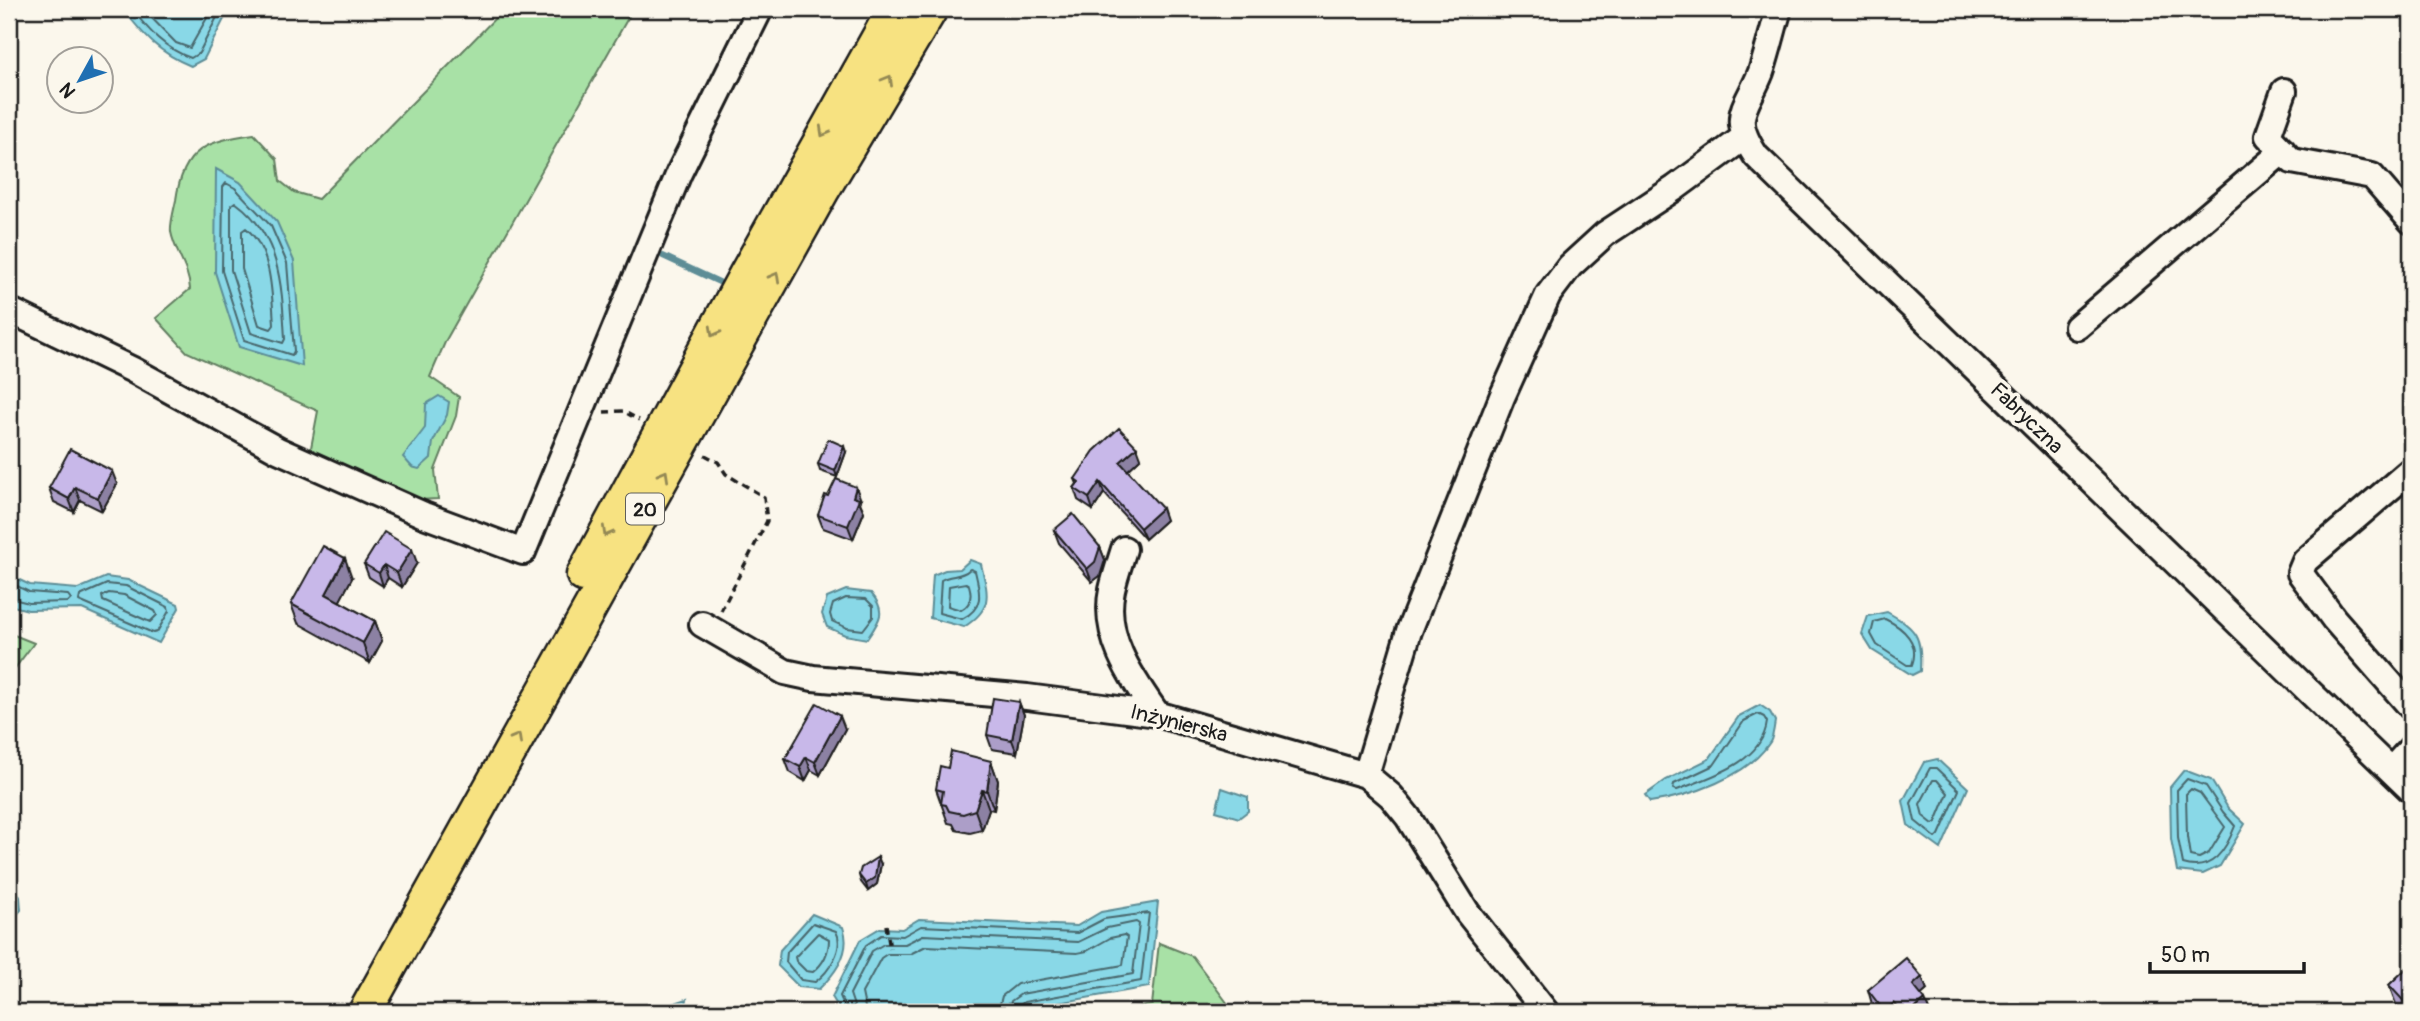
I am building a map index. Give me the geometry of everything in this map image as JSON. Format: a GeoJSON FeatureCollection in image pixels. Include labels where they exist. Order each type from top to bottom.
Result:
{"type":"FeatureCollection","features":[{"type":"Feature","properties":{"kind":"main road","name":"20"},"geometry":{"type":"LineString","coordinates":[[342,1012],[623,504],[745,275],[894,9]]}},
{"type":"Feature","properties":{"kind":"main road","name":"20"},"geometry":{"type":"LineString","coordinates":[[365,1012],[823,190],[931,9]]}},
{"type":"Feature","properties":{"kind":"street"},"geometry":{"type":"LineString","coordinates":[[9,310],[133,370],[278,450],[424,516],[523,552],[679,173],[760,9]]}},
{"type":"Feature","properties":{"kind":"street"},"geometry":{"type":"LineString","coordinates":[[1366,775],[1409,631],[1502,397],[1548,295],[1570,265],[1605,234],[1744,138],[1741,122],[1744,106],[1760,72],[1779,9]]}},
{"type":"Feature","properties":{"kind":"street"},"geometry":{"type":"LineString","coordinates":[[2284,91],[2268,136],[2292,161],[2372,176],[2411,221]]}},
{"type":"Feature","properties":{"kind":"street","name":"Fabryczna"},"geometry":{"type":"LineString","coordinates":[[1744,138],[1756,156],[2411,790]]}},
{"type":"Feature","properties":{"kind":"street"},"geometry":{"type":"LineString","coordinates":[[2077,327],[2283,150]]}},
{"type":"Feature","properties":{"kind":"street"},"geometry":{"type":"LineString","coordinates":[[2411,470],[2305,561],[2300,573],[2334,619],[2411,707]]}},
{"type":"Feature","properties":{"kind":"street"},"geometry":{"type":"LineString","coordinates":[[1124,549],[1111,592],[1112,633],[1126,666],[1157,714]]}},
{"type":"Feature","properties":{"kind":"street","name":"Inżynierska"},"geometry":{"type":"LineString","coordinates":[[708,628],[785,672],[813,678],[1027,697],[1157,714],[1366,775],[1391,796],[1408,817],[1467,912],[1546,1012]]}},
{"type":"Feature","properties":{"kind":"street"},"geometry":{"type":"LineString","coordinates":[[2391,770],[2411,748]]}},
{"type":"Feature","properties":{"kind":"path"},"geometry":{"type":"LineString","coordinates":[[580,411],[623,411],[647,424]]}},
{"type":"Feature","properties":{"kind":"path"},"geometry":{"type":"LineString","coordinates":[[694,449],[718,462],[726,474],[764,497],[767,521],[720,613],[708,628]]}},
{"type":"Feature","properties":{"kind":"path"},"geometry":{"type":"LineString","coordinates":[[886,925],[890,949]]}},
{"type":"Feature","properties":{"kind":"green space"},"geometry":{"type":"Polygon","coordinates":[[[504,9],[633,9],[446,340],[430,377],[459,397],[456,416],[435,470],[438,499],[417,500],[310,453],[318,411],[187,352],[156,318],[190,289],[173,240],[172,221],[179,183],[191,158],[211,144],[254,134],[277,159],[280,181],[294,192],[318,199],[504,9]]]}},
{"type":"Feature","properties":{"kind":"green space"},"geometry":{"type":"Polygon","coordinates":[[[9,633],[34,643],[9,676],[9,633]]]}},
{"type":"Feature","properties":{"kind":"green space"},"geometry":{"type":"Polygon","coordinates":[[[1159,943],[1192,956],[1234,1012],[1106,1012],[1152,1005],[1159,943]]]}},
{"type":"Feature","properties":{"kind":"water"},"geometry":{"type":"Polygon","coordinates":[[[123,9],[229,9],[204,59],[191,66],[153,43],[123,9]]]}},
{"type":"Feature","properties":{"kind":"water"},"geometry":{"type":"Polygon","coordinates":[[[216,169],[240,182],[277,222],[294,261],[302,366],[239,347],[215,272],[216,169]]]}},
{"type":"Feature","properties":{"kind":"water"},"geometry":{"type":"Polygon","coordinates":[[[439,396],[449,402],[447,415],[433,442],[431,458],[419,469],[412,467],[403,457],[425,428],[426,404],[439,396]]]}},
{"type":"Feature","properties":{"kind":"water"},"geometry":{"type":"Polygon","coordinates":[[[970,560],[981,564],[986,584],[986,600],[980,613],[964,627],[930,618],[933,575],[945,570],[960,569],[970,560]]]}},
{"type":"Feature","properties":{"kind":"water"},"geometry":{"type":"Polygon","coordinates":[[[9,575],[30,585],[78,589],[106,577],[128,580],[178,604],[179,608],[159,643],[82,609],[28,610],[9,605],[9,575]]]}},
{"type":"Feature","properties":{"kind":"water"},"geometry":{"type":"Polygon","coordinates":[[[846,590],[871,593],[879,606],[880,616],[867,639],[845,635],[827,627],[822,614],[827,598],[846,590]]]}},
{"type":"Feature","properties":{"kind":"water"},"geometry":{"type":"Polygon","coordinates":[[[1887,612],[1905,623],[1918,641],[1920,671],[1912,675],[1872,650],[1862,634],[1868,616],[1887,612]]]}},
{"type":"Feature","properties":{"kind":"water"},"geometry":{"type":"Polygon","coordinates":[[[1760,705],[1770,712],[1775,721],[1771,740],[1760,754],[1732,775],[1716,783],[1682,795],[1650,802],[1645,795],[1666,780],[1709,759],[1739,716],[1760,705]]]}},
{"type":"Feature","properties":{"kind":"water"},"geometry":{"type":"Polygon","coordinates":[[[1937,759],[1968,788],[1941,849],[1908,825],[1903,801],[1924,762],[1937,759]]]}},
{"type":"Feature","properties":{"kind":"water"},"geometry":{"type":"Polygon","coordinates":[[[2184,770],[2211,780],[2228,808],[2245,824],[2220,866],[2203,874],[2177,871],[2171,839],[2170,787],[2184,770]]]}},
{"type":"Feature","properties":{"kind":"water"},"geometry":{"type":"Polygon","coordinates":[[[1222,788],[1248,797],[1248,811],[1239,818],[1216,811],[1222,788]]]}},
{"type":"Feature","properties":{"kind":"water"},"geometry":{"type":"Polygon","coordinates":[[[9,883],[14,885],[20,897],[21,910],[9,924],[9,883]]]}},
{"type":"Feature","properties":{"kind":"water"},"geometry":{"type":"Polygon","coordinates":[[[1158,902],[1149,987],[1006,1012],[846,1012],[840,1010],[832,997],[860,940],[880,928],[902,929],[919,919],[1077,926],[1101,912],[1158,902]]]}},
{"type":"Feature","properties":{"kind":"water"},"geometry":{"type":"Polygon","coordinates":[[[812,914],[843,927],[845,936],[841,961],[819,989],[799,987],[778,966],[780,950],[812,914]]]}},
{"type":"Feature","properties":{"kind":"water"},"geometry":{"type":"Polygon","coordinates":[[[687,999],[685,1012],[648,1012],[687,999]]]}},
{"type":"Feature","properties":{"kind":"building"},"geometry":{"type":"Polygon","coordinates":[[[1119,428],[1137,447],[1120,462],[1162,508],[1140,528],[1100,482],[1089,498],[1074,488],[1079,482],[1075,479],[1094,451],[1119,428]]]}},
{"type":"Feature","properties":{"kind":"building"},"geometry":{"type":"Polygon","coordinates":[[[828,439],[844,446],[835,471],[818,464],[828,439]]]}},
{"type":"Feature","properties":{"kind":"building"},"geometry":{"type":"Polygon","coordinates":[[[70,449],[112,471],[98,498],[75,487],[69,499],[49,488],[70,449]]]}},
{"type":"Feature","properties":{"kind":"building"},"geometry":{"type":"Polygon","coordinates":[[[836,479],[856,487],[853,497],[859,499],[848,526],[818,515],[825,495],[828,496],[836,479]]]}},
{"type":"Feature","properties":{"kind":"building"},"geometry":{"type":"Polygon","coordinates":[[[1073,514],[1100,547],[1095,562],[1087,569],[1054,530],[1073,514]]]}},
{"type":"Feature","properties":{"kind":"building"},"geometry":{"type":"Polygon","coordinates":[[[384,532],[412,549],[397,573],[384,565],[379,573],[364,564],[384,532]]]}},
{"type":"Feature","properties":{"kind":"building"},"geometry":{"type":"Polygon","coordinates":[[[323,546],[345,558],[326,594],[375,621],[363,643],[291,604],[323,546]]]}},
{"type":"Feature","properties":{"kind":"building"},"geometry":{"type":"Polygon","coordinates":[[[993,698],[1019,702],[1012,740],[987,735],[993,698]]]}},
{"type":"Feature","properties":{"kind":"building"},"geometry":{"type":"Polygon","coordinates":[[[817,703],[840,716],[815,762],[806,757],[800,767],[785,759],[817,703]]]}},
{"type":"Feature","properties":{"kind":"building"},"geometry":{"type":"Polygon","coordinates":[[[951,751],[991,761],[987,791],[982,790],[975,810],[963,814],[949,811],[946,805],[941,804],[943,791],[936,789],[940,766],[948,768],[951,751]]]}},
{"type":"Feature","properties":{"kind":"building"},"geometry":{"type":"Polygon","coordinates":[[[878,857],[875,878],[866,884],[859,875],[861,868],[878,857]]]}},
{"type":"Feature","properties":{"kind":"building"},"geometry":{"type":"Polygon","coordinates":[[[1906,958],[1922,977],[1913,985],[1925,1000],[1911,1012],[1902,1012],[1894,1003],[1884,1011],[1868,990],[1906,958]]]}},
{"type":"Feature","properties":{"kind":"building"},"geometry":{"type":"Polygon","coordinates":[[[2411,964],[2411,1009],[2389,985],[2411,964]]]}},
{"type":"Feature","properties":{"kind":"waterway"},"geometry":{"type":"LineString","coordinates":[[663,256],[719,282]]}}]}
